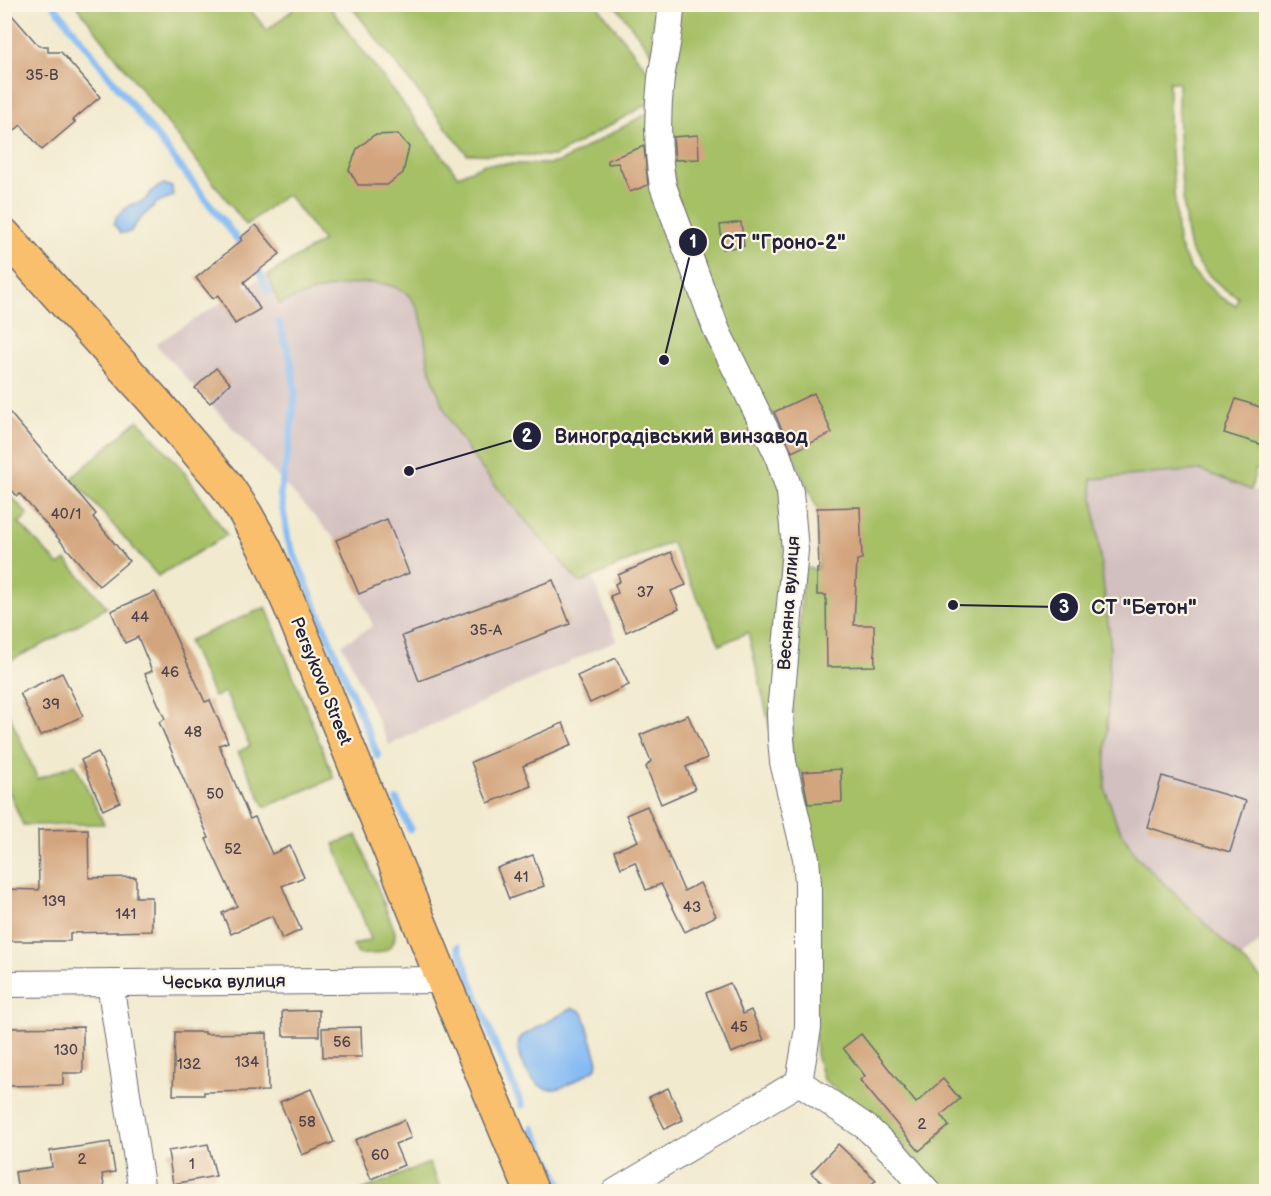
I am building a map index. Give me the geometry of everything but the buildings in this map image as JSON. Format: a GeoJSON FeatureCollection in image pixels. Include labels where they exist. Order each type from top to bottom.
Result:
{"type":"FeatureCollection","features":[{"type":"Feature","properties":{"kind":"main road","name":"Persykova Street"},"geometry":{"type":"LineString","coordinates":[[4,235],[196,449],[245,513],[265,549],[532,1191]]}},
{"type":"Feature","properties":{"kind":"street","name":"Весняна вулиця"},"geometry":{"type":"LineString","coordinates":[[671,4],[671,28],[659,103],[663,186],[717,331],[771,440],[784,472],[793,518],[795,550],[780,713],[780,739],[783,762],[802,837],[808,883],[808,1028],[799,1082]]}},
{"type":"Feature","properties":{"kind":"street","name":"Чеська вулиця"},"geometry":{"type":"LineString","coordinates":[[4,984],[443,980]]}},
{"type":"Feature","properties":{"kind":"street"},"geometry":{"type":"LineString","coordinates":[[110,983],[142,1191]]}},
{"type":"Feature","properties":{"kind":"street"},"geometry":{"type":"LineString","coordinates":[[615,1191],[799,1082],[866,1127],[896,1155],[928,1191]]}},
{"type":"Feature","properties":{"kind":"shaded area"},"geometry":{"type":"Polygon","coordinates":[[[421,194],[592,577],[617,640],[389,745],[342,644],[373,626],[336,540],[155,344],[324,241],[421,194]]]}},
{"type":"Feature","properties":{"kind":"shaded area"},"geometry":{"type":"Polygon","coordinates":[[[1200,470],[1251,490],[1266,492],[1266,940],[1255,946],[1241,959],[1136,856],[1116,822],[1105,788],[1110,640],[1091,479],[1200,470]]]}},
{"type":"Feature","properties":{"kind":"green space"},"geometry":{"type":"Polygon","coordinates":[[[170,4],[174,9],[180,5],[246,5],[267,30],[299,5],[328,5],[458,176],[485,164],[560,162],[653,110],[655,172],[786,499],[774,745],[748,632],[720,645],[671,542],[580,583],[486,474],[459,436],[444,408],[430,370],[421,317],[413,300],[406,293],[393,286],[361,283],[325,289],[279,304],[268,275],[323,241],[287,194],[246,225],[76,5],[170,4]]]}},
{"type":"Feature","properties":{"kind":"green space"},"geometry":{"type":"Polygon","coordinates":[[[350,5],[597,5],[652,76],[653,101],[555,156],[467,154],[350,5]]]}},
{"type":"Feature","properties":{"kind":"green space"},"geometry":{"type":"Polygon","coordinates":[[[615,5],[663,5],[654,56],[615,5]]]}},
{"type":"Feature","properties":{"kind":"green space"},"geometry":{"type":"Polygon","coordinates":[[[679,5],[1266,5],[1266,472],[1256,469],[1251,490],[1200,470],[1091,479],[1110,640],[1105,788],[1116,822],[1136,856],[1266,983],[1266,1191],[944,1191],[885,1128],[823,1079],[816,1054],[802,772],[793,772],[790,749],[804,568],[817,569],[819,561],[817,508],[774,413],[765,417],[729,336],[676,194],[667,137],[679,5]],[[1169,82],[1169,127],[1178,243],[1191,270],[1219,296],[1236,306],[1238,297],[1206,272],[1196,260],[1189,245],[1181,166],[1178,82],[1169,82]]]}},
{"type":"Feature","properties":{"kind":"green space"},"geometry":{"type":"Polygon","coordinates":[[[138,420],[182,469],[227,535],[158,576],[72,478],[138,420]]]}},
{"type":"Feature","properties":{"kind":"green space"},"geometry":{"type":"Polygon","coordinates":[[[4,488],[28,515],[19,523],[59,565],[66,560],[107,607],[52,640],[5,663],[4,488]]]}},
{"type":"Feature","properties":{"kind":"green space"},"geometry":{"type":"Polygon","coordinates":[[[266,607],[334,778],[265,807],[238,752],[250,746],[225,692],[214,697],[188,641],[266,607]]]}},
{"type":"Feature","properties":{"kind":"green space"},"geometry":{"type":"Polygon","coordinates":[[[4,703],[38,779],[75,764],[104,824],[23,825],[5,782],[4,703]]]}},
{"type":"Feature","properties":{"kind":"green space"},"geometry":{"type":"Polygon","coordinates":[[[357,835],[395,932],[392,944],[388,948],[371,954],[358,954],[353,945],[371,939],[334,844],[357,835]]]}},
{"type":"Feature","properties":{"kind":"green space"},"geometry":{"type":"Polygon","coordinates":[[[429,1163],[442,1191],[360,1191],[429,1163]]]}},
{"type":"Feature","properties":{"kind":"water"},"geometry":{"type":"Polygon","coordinates":[[[164,184],[172,187],[173,196],[158,202],[130,232],[121,233],[114,224],[117,216],[130,205],[144,201],[154,189],[164,184]]]}},
{"type":"Feature","properties":{"kind":"water"},"geometry":{"type":"Polygon","coordinates":[[[572,1008],[584,1015],[598,1062],[595,1069],[572,1083],[559,1088],[547,1089],[535,1082],[524,1067],[518,1050],[519,1042],[522,1036],[572,1008]]]}},
{"type":"Feature","properties":{"kind":"waterway"},"geometry":{"type":"LineString","coordinates":[[53,4],[244,248]]}},
{"type":"Feature","properties":{"kind":"waterway"},"geometry":{"type":"LineString","coordinates":[[256,264],[269,292]]}},
{"type":"Feature","properties":{"kind":"waterway"},"geometry":{"type":"LineString","coordinates":[[279,323],[291,361],[295,393],[289,447],[280,493],[288,540],[378,756]]}},
{"type":"Feature","properties":{"kind":"waterway"},"geometry":{"type":"LineString","coordinates":[[397,800],[410,829]]}},
{"type":"Feature","properties":{"kind":"waterway"},"geometry":{"type":"LineString","coordinates":[[458,947],[495,1044],[522,1105]]}},
{"type":"Feature","properties":{"kind":"waterway"},"geometry":{"type":"LineString","coordinates":[[533,1128],[565,1192]]}},
{"type":"Feature","properties":{"kind":"place","name":"СТ \"Гроно-2\""},"geometry":{"type":"Point","coordinates":[664,360]}},
{"type":"Feature","properties":{"kind":"place","name":"Виноградівський винзавод"},"geometry":{"type":"Point","coordinates":[409,471]}},
{"type":"Feature","properties":{"kind":"place","name":"СТ \"Бетон\""},"geometry":{"type":"Point","coordinates":[953,605]}}]}
